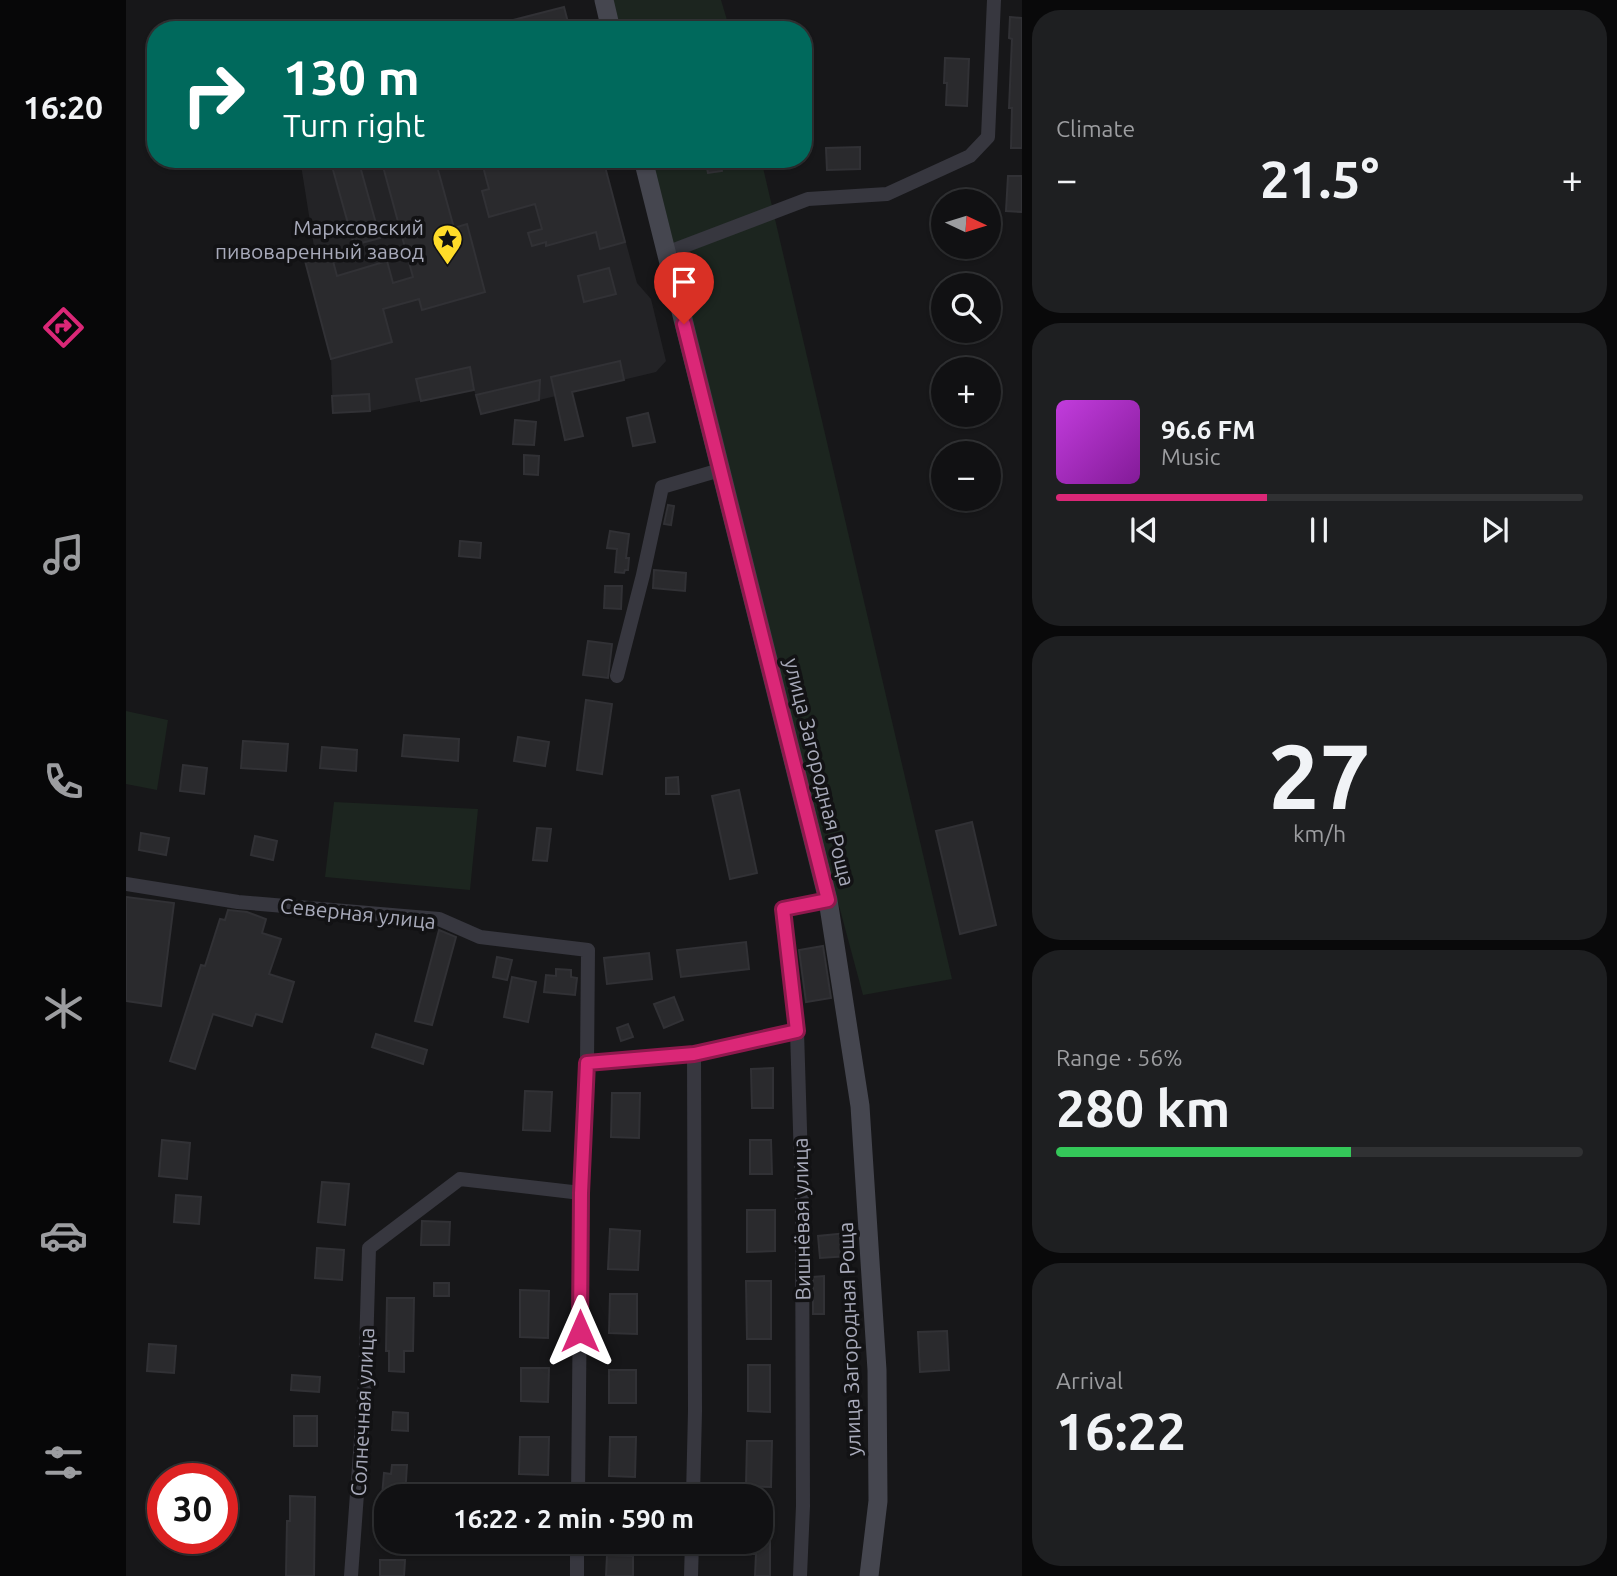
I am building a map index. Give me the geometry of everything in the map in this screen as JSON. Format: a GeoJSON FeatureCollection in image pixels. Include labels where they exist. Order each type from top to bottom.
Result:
{"type":"FeatureCollection","features":[{"type":"Feature","properties":{"kind":"street"},"geometry":{"type":"LineString","coordinates":[[604,0],[609,21]]}},
{"type":"Feature","properties":{"kind":"street"},"geometry":{"type":"LineString","coordinates":[[666,253],[808,199],[887,194],[970,156],[988,136],[994,0]]}},
{"type":"Feature","properties":{"kind":"street","name":"улица Загородная Роща"},"geometry":{"type":"LineString","coordinates":[[645,168],[828,900],[860,1106],[877,1370],[878,1501],[870,1576]]}},
{"type":"Feature","properties":{"kind":"street"},"geometry":{"type":"LineString","coordinates":[[617,676],[662,487],[720,470]]}},
{"type":"Feature","properties":{"kind":"street","name":"Северная улица"},"geometry":{"type":"LineString","coordinates":[[126,884],[238,902],[439,919],[480,937],[588,950],[587,1063]]}},
{"type":"Feature","properties":{"kind":"street","name":"Вишнёвая улица"},"geometry":{"type":"LineString","coordinates":[[800,1576],[803,1506],[802,1195],[797,1031],[783,909],[828,900]]}},
{"type":"Feature","properties":{"kind":"street"},"geometry":{"type":"LineString","coordinates":[[578,1484],[581,1193],[587,1063],[694,1054],[797,1031]]}},
{"type":"Feature","properties":{"kind":"street"},"geometry":{"type":"LineString","coordinates":[[693,1484],[694,1054]]}},
{"type":"Feature","properties":{"kind":"street","name":"Солнечная улица"},"geometry":{"type":"LineString","coordinates":[[351,1576],[365,1384],[369,1248],[460,1180],[581,1193]]}},
{"type":"Feature","properties":{"kind":"street"},"geometry":{"type":"LineString","coordinates":[[577,1554],[577,1576]]}},
{"type":"Feature","properties":{"kind":"street"},"geometry":{"type":"LineString","coordinates":[[691,1576],[692,1554]]}},
{"type":"Feature","properties":{"kind":"shaded area"},"geometry":{"type":"Polygon","coordinates":[[[604,0],[721,0],[727,21],[609,21],[604,0]]]}},
{"type":"Feature","properties":{"kind":"shaded area"},"geometry":{"type":"Polygon","coordinates":[[[301,168],[605,168],[637,283],[651,299],[666,361],[656,372],[481,414],[474,390],[370,411],[333,413],[331,359],[304,257],[315,253],[301,168]]]}},
{"type":"Feature","properties":{"kind":"shaded area"},"geometry":{"type":"Polygon","coordinates":[[[645,168],[763,168],[952,979],[863,995],[694,366],[645,168]]]}},
{"type":"Feature","properties":{"kind":"shaded area"},"geometry":{"type":"Polygon","coordinates":[[[126,711],[168,720],[157,790],[126,784],[126,711]]]}},
{"type":"Feature","properties":{"kind":"shaded area"},"geometry":{"type":"Polygon","coordinates":[[[334,802],[478,809],[470,890],[325,877],[334,802]]]}},
{"type":"Feature","properties":{"kind":"building"},"geometry":{"type":"Polygon","coordinates":[[[564,7],[568,21],[509,21],[564,7]]]}},
{"type":"Feature","properties":{"kind":"building"},"geometry":{"type":"Polygon","coordinates":[[[1010,17],[1022,18],[1022,148],[1011,148],[1010,17]]]}},
{"type":"Feature","properties":{"kind":"building"},"geometry":{"type":"Polygon","coordinates":[[[945,58],[969,59],[967,106],[946,105],[945,58]]]}},
{"type":"Feature","properties":{"kind":"building"},"geometry":{"type":"Polygon","coordinates":[[[860,147],[860,169],[827,170],[826,148],[860,147]]]}},
{"type":"Feature","properties":{"kind":"building"},"geometry":{"type":"Polygon","coordinates":[[[333,168],[361,168],[380,238],[354,245],[333,168]]]}},
{"type":"Feature","properties":{"kind":"building"},"geometry":{"type":"Polygon","coordinates":[[[383,168],[437,168],[454,228],[467,224],[485,292],[422,310],[419,299],[383,309],[392,342],[331,359],[304,257],[330,250],[337,276],[387,261],[393,283],[413,277],[383,168]]]}},
{"type":"Feature","properties":{"kind":"building"},"geometry":{"type":"Polygon","coordinates":[[[483,168],[605,168],[625,242],[600,249],[596,232],[546,246],[546,242],[532,246],[528,233],[542,229],[535,204],[489,217],[482,191],[489,189],[483,168]]]}},
{"type":"Feature","properties":{"kind":"building"},"geometry":{"type":"Polygon","coordinates":[[[707,168],[722,168],[722,171],[708,173],[707,168]]]}},
{"type":"Feature","properties":{"kind":"building"},"geometry":{"type":"Polygon","coordinates":[[[1008,176],[1022,176],[1022,212],[1006,211],[1008,176]]]}},
{"type":"Feature","properties":{"kind":"building"},"geometry":{"type":"Polygon","coordinates":[[[609,268],[616,294],[584,302],[578,276],[609,268]]]}},
{"type":"Feature","properties":{"kind":"building"},"geometry":{"type":"Polygon","coordinates":[[[620,361],[624,380],[572,392],[583,436],[565,440],[551,377],[620,361]]]}},
{"type":"Feature","properties":{"kind":"building"},"geometry":{"type":"Polygon","coordinates":[[[470,367],[474,390],[421,401],[416,379],[470,367]]]}},
{"type":"Feature","properties":{"kind":"building"},"geometry":{"type":"Polygon","coordinates":[[[540,380],[539,400],[481,414],[476,395],[540,380]]]}},
{"type":"Feature","properties":{"kind":"building"},"geometry":{"type":"Polygon","coordinates":[[[369,394],[370,411],[333,413],[332,396],[369,394]]]}},
{"type":"Feature","properties":{"kind":"building"},"geometry":{"type":"Polygon","coordinates":[[[648,413],[655,442],[633,446],[627,418],[648,413]]]}},
{"type":"Feature","properties":{"kind":"building"},"geometry":{"type":"Polygon","coordinates":[[[515,420],[536,422],[534,445],[513,444],[515,420]]]}},
{"type":"Feature","properties":{"kind":"building"},"geometry":{"type":"Polygon","coordinates":[[[524,455],[539,456],[538,475],[524,474],[524,455]]]}},
{"type":"Feature","properties":{"kind":"building"},"geometry":{"type":"Polygon","coordinates":[[[668,505],[674,506],[671,525],[664,524],[668,505]]]}},
{"type":"Feature","properties":{"kind":"building"},"geometry":{"type":"Polygon","coordinates":[[[610,531],[629,534],[626,558],[629,558],[628,570],[624,573],[615,572],[617,549],[607,548],[610,531]]]}},
{"type":"Feature","properties":{"kind":"building"},"geometry":{"type":"Polygon","coordinates":[[[460,541],[481,543],[480,558],[459,556],[460,541]]]}},
{"type":"Feature","properties":{"kind":"building"},"geometry":{"type":"Polygon","coordinates":[[[654,570],[686,573],[685,591],[653,588],[654,570]]]}},
{"type":"Feature","properties":{"kind":"building"},"geometry":{"type":"Polygon","coordinates":[[[605,586],[622,586],[621,609],[604,608],[605,586]]]}},
{"type":"Feature","properties":{"kind":"building"},"geometry":{"type":"Polygon","coordinates":[[[588,641],[612,644],[608,678],[583,675],[588,641]]]}},
{"type":"Feature","properties":{"kind":"building"},"geometry":{"type":"Polygon","coordinates":[[[586,700],[612,704],[602,774],[577,770],[586,700]]]}},
{"type":"Feature","properties":{"kind":"building"},"geometry":{"type":"Polygon","coordinates":[[[404,735],[459,739],[458,761],[402,756],[404,735]]]}},
{"type":"Feature","properties":{"kind":"building"},"geometry":{"type":"Polygon","coordinates":[[[518,737],[549,742],[545,766],[514,761],[518,737]]]}},
{"type":"Feature","properties":{"kind":"building"},"geometry":{"type":"Polygon","coordinates":[[[243,741],[288,744],[286,771],[241,768],[243,741]]]}},
{"type":"Feature","properties":{"kind":"building"},"geometry":{"type":"Polygon","coordinates":[[[322,747],[357,750],[356,771],[320,768],[322,747]]]}},
{"type":"Feature","properties":{"kind":"building"},"geometry":{"type":"Polygon","coordinates":[[[183,765],[207,768],[204,794],[180,791],[183,765]]]}},
{"type":"Feature","properties":{"kind":"building"},"geometry":{"type":"Polygon","coordinates":[[[678,777],[679,794],[666,794],[666,778],[678,777]]]}},
{"type":"Feature","properties":{"kind":"building"},"geometry":{"type":"Polygon","coordinates":[[[739,790],[757,873],[730,879],[712,796],[739,790]]]}},
{"type":"Feature","properties":{"kind":"building"},"geometry":{"type":"Polygon","coordinates":[[[972,822],[996,925],[960,934],[936,831],[972,822]]]}},
{"type":"Feature","properties":{"kind":"building"},"geometry":{"type":"Polygon","coordinates":[[[537,828],[551,829],[547,861],[533,860],[537,828]]]}},
{"type":"Feature","properties":{"kind":"building"},"geometry":{"type":"Polygon","coordinates":[[[141,833],[169,838],[166,855],[139,850],[141,833]]]}},
{"type":"Feature","properties":{"kind":"building"},"geometry":{"type":"Polygon","coordinates":[[[255,836],[277,841],[273,860],[251,855],[255,836]]]}},
{"type":"Feature","properties":{"kind":"building"},"geometry":{"type":"Polygon","coordinates":[[[126,897],[174,903],[161,1006],[126,1001],[126,897]]]}},
{"type":"Feature","properties":{"kind":"building"},"geometry":{"type":"Polygon","coordinates":[[[228,910],[247,912],[266,919],[262,933],[281,939],[269,974],[294,982],[282,1022],[256,1014],[252,1026],[213,1014],[195,1069],[170,1061],[201,965],[205,966],[220,919],[225,920],[228,910]]]}},
{"type":"Feature","properties":{"kind":"building"},"geometry":{"type":"Polygon","coordinates":[[[439,930],[456,937],[432,1025],[415,1021],[439,930]]]}},
{"type":"Feature","properties":{"kind":"building"},"geometry":{"type":"Polygon","coordinates":[[[746,942],[749,969],[681,977],[677,950],[746,942]]]}},
{"type":"Feature","properties":{"kind":"building"},"geometry":{"type":"Polygon","coordinates":[[[823,946],[831,998],[806,1002],[799,950],[823,946]]]}},
{"type":"Feature","properties":{"kind":"building"},"geometry":{"type":"Polygon","coordinates":[[[649,953],[652,979],[607,984],[604,958],[649,953]]]}},
{"type":"Feature","properties":{"kind":"building"},"geometry":{"type":"Polygon","coordinates":[[[497,957],[512,960],[507,980],[493,977],[497,957]]]}},
{"type":"Feature","properties":{"kind":"building"},"geometry":{"type":"Polygon","coordinates":[[[556,969],[571,970],[571,977],[577,978],[575,995],[544,992],[546,975],[556,976],[556,969]]]}},
{"type":"Feature","properties":{"kind":"building"},"geometry":{"type":"Polygon","coordinates":[[[512,977],[536,982],[528,1022],[504,1017],[512,977]]]}},
{"type":"Feature","properties":{"kind":"building"},"geometry":{"type":"Polygon","coordinates":[[[674,997],[683,1020],[664,1028],[654,1004],[674,997]]]}},
{"type":"Feature","properties":{"kind":"building"},"geometry":{"type":"Polygon","coordinates":[[[628,1024],[633,1037],[621,1041],[617,1028],[628,1024]]]}},
{"type":"Feature","properties":{"kind":"building"},"geometry":{"type":"Polygon","coordinates":[[[376,1034],[427,1050],[423,1064],[372,1047],[376,1034]]]}},
{"type":"Feature","properties":{"kind":"building"},"geometry":{"type":"Polygon","coordinates":[[[773,1068],[773,1108],[752,1108],[751,1069],[773,1068]]]}},
{"type":"Feature","properties":{"kind":"building"},"geometry":{"type":"Polygon","coordinates":[[[525,1091],[552,1092],[550,1131],[523,1130],[525,1091]]]}},
{"type":"Feature","properties":{"kind":"building"},"geometry":{"type":"Polygon","coordinates":[[[612,1093],[640,1093],[639,1138],[611,1137],[612,1093]]]}},
{"type":"Feature","properties":{"kind":"building"},"geometry":{"type":"Polygon","coordinates":[[[162,1140],[190,1143],[187,1179],[159,1176],[162,1140]]]}},
{"type":"Feature","properties":{"kind":"building"},"geometry":{"type":"Polygon","coordinates":[[[750,1140],[771,1140],[772,1174],[750,1174],[750,1140]]]}},
{"type":"Feature","properties":{"kind":"building"},"geometry":{"type":"Polygon","coordinates":[[[322,1182],[349,1184],[345,1225],[318,1222],[322,1182]]]}},
{"type":"Feature","properties":{"kind":"building"},"geometry":{"type":"Polygon","coordinates":[[[176,1195],[201,1197],[199,1224],[174,1222],[176,1195]]]}},
{"type":"Feature","properties":{"kind":"building"},"geometry":{"type":"Polygon","coordinates":[[[747,1210],[775,1210],[775,1251],[747,1252],[747,1210]]]}},
{"type":"Feature","properties":{"kind":"building"},"geometry":{"type":"Polygon","coordinates":[[[422,1221],[450,1222],[449,1245],[421,1245],[422,1221]]]}},
{"type":"Feature","properties":{"kind":"building"},"geometry":{"type":"Polygon","coordinates":[[[610,1229],[640,1231],[638,1270],[608,1269],[610,1229]]]}},
{"type":"Feature","properties":{"kind":"building"},"geometry":{"type":"Polygon","coordinates":[[[847,1233],[849,1256],[820,1258],[818,1236],[847,1233]]]}},
{"type":"Feature","properties":{"kind":"building"},"geometry":{"type":"Polygon","coordinates":[[[317,1248],[344,1250],[342,1280],[315,1278],[317,1248]]]}},
{"type":"Feature","properties":{"kind":"building"},"geometry":{"type":"Polygon","coordinates":[[[824,1276],[824,1314],[813,1314],[813,1277],[824,1276]]]}},
{"type":"Feature","properties":{"kind":"building"},"geometry":{"type":"Polygon","coordinates":[[[746,1281],[771,1281],[771,1339],[747,1339],[746,1281]]]}},
{"type":"Feature","properties":{"kind":"building"},"geometry":{"type":"Polygon","coordinates":[[[434,1283],[449,1283],[449,1296],[434,1296],[434,1283]]]}},
{"type":"Feature","properties":{"kind":"building"},"geometry":{"type":"Polygon","coordinates":[[[520,1290],[549,1291],[548,1338],[520,1337],[520,1290]]]}},
{"type":"Feature","properties":{"kind":"building"},"geometry":{"type":"Polygon","coordinates":[[[610,1294],[637,1294],[637,1334],[609,1333],[610,1294]]]}},
{"type":"Feature","properties":{"kind":"building"},"geometry":{"type":"Polygon","coordinates":[[[387,1298],[414,1298],[413,1351],[404,1351],[404,1372],[389,1371],[389,1351],[386,1351],[387,1298]]]}},
{"type":"Feature","properties":{"kind":"building"},"geometry":{"type":"Polygon","coordinates":[[[947,1331],[949,1370],[920,1372],[918,1332],[947,1331]]]}},
{"type":"Feature","properties":{"kind":"building"},"geometry":{"type":"Polygon","coordinates":[[[149,1344],[176,1346],[174,1373],[147,1371],[149,1344]]]}},
{"type":"Feature","properties":{"kind":"building"},"geometry":{"type":"Polygon","coordinates":[[[748,1365],[770,1365],[770,1412],[748,1411],[748,1365]]]}},
{"type":"Feature","properties":{"kind":"building"},"geometry":{"type":"Polygon","coordinates":[[[521,1368],[549,1368],[548,1402],[521,1401],[521,1368]]]}},
{"type":"Feature","properties":{"kind":"building"},"geometry":{"type":"Polygon","coordinates":[[[609,1370],[636,1370],[636,1403],[609,1403],[609,1370]]]}},
{"type":"Feature","properties":{"kind":"building"},"geometry":{"type":"Polygon","coordinates":[[[292,1375],[320,1377],[319,1392],[291,1390],[292,1375]]]}},
{"type":"Feature","properties":{"kind":"building"},"geometry":{"type":"Polygon","coordinates":[[[393,1412],[408,1413],[408,1431],[392,1430],[393,1412]]]}},
{"type":"Feature","properties":{"kind":"building"},"geometry":{"type":"Polygon","coordinates":[[[294,1416],[317,1416],[317,1446],[294,1446],[294,1416]]]}},
{"type":"Feature","properties":{"kind":"building"},"geometry":{"type":"Polygon","coordinates":[[[520,1437],[549,1437],[548,1475],[519,1474],[520,1437]]]}},
{"type":"Feature","properties":{"kind":"building"},"geometry":{"type":"Polygon","coordinates":[[[610,1437],[636,1437],[635,1477],[609,1476],[610,1437]]]}},
{"type":"Feature","properties":{"kind":"building"},"geometry":{"type":"Polygon","coordinates":[[[747,1441],[772,1441],[771,1484],[746,1484],[747,1441]]]}},
{"type":"Feature","properties":{"kind":"building"},"geometry":{"type":"Polygon","coordinates":[[[392,1465],[407,1465],[406,1484],[383,1484],[384,1473],[391,1474],[392,1465]]]}},
{"type":"Feature","properties":{"kind":"building"},"geometry":{"type":"Polygon","coordinates":[[[290,1496],[315,1497],[314,1576],[286,1576],[290,1496]]]}},
{"type":"Feature","properties":{"kind":"building"},"geometry":{"type":"Polygon","coordinates":[[[756,1554],[770,1554],[770,1576],[755,1576],[756,1554]]]}},
{"type":"Feature","properties":{"kind":"building"},"geometry":{"type":"Polygon","coordinates":[[[607,1555],[633,1556],[633,1576],[606,1576],[607,1555]]]}},
{"type":"Feature","properties":{"kind":"building"},"geometry":{"type":"Polygon","coordinates":[[[380,1560],[405,1560],[404,1576],[380,1576],[380,1560]]]}},
{"type":"Feature","properties":{"kind":"place","name":"Марксовский пивоваренный завод"},"geometry":{"type":"Point","coordinates":[447,266]}},
{"type":"Feature","properties":{"kind":"route"},"geometry":{"type":"LineString","coordinates":[[580,1331],[581,1193],[587,1063],[694,1054],[797,1031],[783,909],[828,900],[684,324]]}}]}
